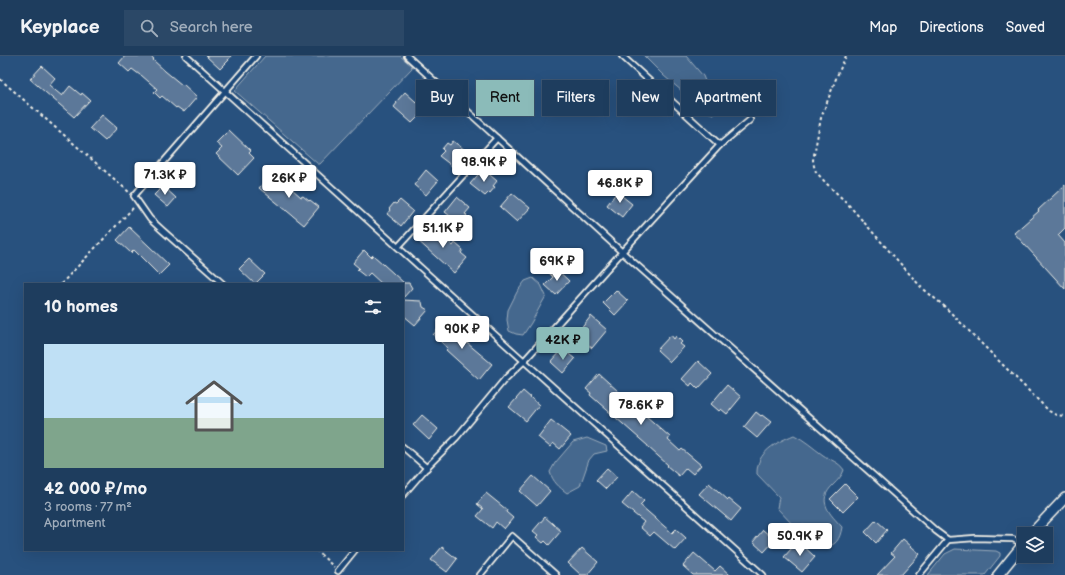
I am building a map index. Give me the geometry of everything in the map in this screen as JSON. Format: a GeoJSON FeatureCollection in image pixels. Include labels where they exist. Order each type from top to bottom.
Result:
{"type":"FeatureCollection","features":[{"type":"Feature","properties":{"kind":"street"},"geometry":{"type":"LineString","coordinates":[[1038,527],[1063,500]]}},
{"type":"Feature","properties":{"kind":"street"},"geometry":{"type":"LineString","coordinates":[[998,575],[1017,551]]}},
{"type":"Feature","properties":{"kind":"lane"},"geometry":{"type":"LineString","coordinates":[[186,56],[524,362],[763,575]]}},
{"type":"Feature","properties":{"kind":"lane"},"geometry":{"type":"LineString","coordinates":[[222,283],[150,219],[134,196],[256,56]]}},
{"type":"Feature","properties":{"kind":"lane"},"geometry":{"type":"LineString","coordinates":[[407,56],[622,252],[936,531],[948,540],[975,538],[1013,539],[1017,541]]}},
{"type":"Feature","properties":{"kind":"lane"},"geometry":{"type":"LineString","coordinates":[[622,56],[720,145]]}},
{"type":"Feature","properties":{"kind":"lane"},"geometry":{"type":"LineString","coordinates":[[404,494],[456,438],[506,379],[524,362],[720,145],[750,120]]}},
{"type":"Feature","properties":{"kind":"lane"},"geometry":{"type":"LineString","coordinates":[[398,247],[497,138]]}},
{"type":"Feature","properties":{"kind":"lane"},"geometry":{"type":"LineString","coordinates":[[404,448],[427,468]]}},
{"type":"Feature","properties":{"kind":"lane"},"geometry":{"type":"LineString","coordinates":[[480,575],[512,536],[556,575]]}},
{"type":"Feature","properties":{"kind":"lane"},"geometry":{"type":"LineString","coordinates":[[919,575],[948,540]]}},
{"type":"Feature","properties":{"kind":"lane"},"geometry":{"type":"LineString","coordinates":[[338,570],[354,551]]}},
{"type":"Feature","properties":{"kind":"path"},"geometry":{"type":"LineString","coordinates":[[846,56],[821,118],[812,160],[816,172],[847,203],[921,287],[944,306],[1049,411],[1056,415],[1065,416]]}},
{"type":"Feature","properties":{"kind":"path"},"geometry":{"type":"LineString","coordinates":[[0,79],[134,196]]}},
{"type":"Feature","properties":{"kind":"path"},"geometry":{"type":"LineString","coordinates":[[62,283],[138,203]]}},
{"type":"Feature","properties":{"kind":"path"},"geometry":{"type":"LineString","coordinates":[[317,551],[338,570]]}},
{"type":"Feature","properties":{"kind":"shaded area"},"geometry":{"type":"Polygon","coordinates":[[[265,56],[400,56],[411,65],[412,68],[320,164],[318,164],[235,91],[265,56]]]}},
{"type":"Feature","properties":{"kind":"shaded area"},"geometry":{"type":"Polygon","coordinates":[[[644,56],[686,56],[705,80],[681,80],[681,90],[673,84],[673,80],[669,80],[644,56]]]}},
{"type":"Feature","properties":{"kind":"shaded area"},"geometry":{"type":"Polygon","coordinates":[[[533,278],[541,285],[546,296],[523,335],[516,334],[509,331],[507,320],[508,310],[517,292],[525,281],[533,278]]]}},
{"type":"Feature","properties":{"kind":"shaded area"},"geometry":{"type":"Polygon","coordinates":[[[794,435],[837,463],[844,470],[840,478],[828,491],[826,496],[825,502],[829,512],[842,527],[838,539],[831,546],[822,547],[815,541],[810,534],[810,527],[808,525],[793,525],[777,508],[779,497],[757,474],[760,460],[764,454],[781,441],[794,435]]]}},
{"type":"Feature","properties":{"kind":"shaded area"},"geometry":{"type":"Polygon","coordinates":[[[587,438],[606,446],[607,451],[594,454],[589,460],[580,486],[567,493],[561,489],[553,479],[550,472],[555,463],[573,442],[587,438]]]}},
{"type":"Feature","properties":{"kind":"shaded area"},"geometry":{"type":"Polygon","coordinates":[[[955,549],[996,551],[1000,553],[1000,556],[985,575],[928,575],[945,554],[955,549]]]}},
{"type":"Feature","properties":{"kind":"building"},"geometry":{"type":"Polygon","coordinates":[[[125,56],[150,56],[165,71],[182,85],[183,84],[197,97],[184,112],[177,107],[176,108],[162,96],[160,98],[154,92],[157,89],[141,75],[132,69],[129,72],[119,63],[125,56]]]}},
{"type":"Feature","properties":{"kind":"building"},"geometry":{"type":"Polygon","coordinates":[[[206,56],[231,56],[220,69],[206,56]]]}},
{"type":"Feature","properties":{"kind":"building"},"geometry":{"type":"Polygon","coordinates":[[[42,66],[55,78],[49,85],[62,96],[70,86],[90,100],[74,117],[30,79],[42,66]]]}},
{"type":"Feature","properties":{"kind":"building"},"geometry":{"type":"Polygon","coordinates":[[[405,92],[416,102],[416,116],[419,116],[412,123],[394,107],[397,103],[396,102],[405,92]]]}},
{"type":"Feature","properties":{"kind":"building"},"geometry":{"type":"Polygon","coordinates":[[[102,115],[117,128],[105,141],[90,128],[102,115]]]}},
{"type":"Feature","properties":{"kind":"building"},"geometry":{"type":"Polygon","coordinates":[[[229,130],[251,151],[249,153],[254,158],[238,175],[216,154],[222,148],[216,143],[229,130]]]}},
{"type":"Feature","properties":{"kind":"building"},"geometry":{"type":"Polygon","coordinates":[[[453,141],[465,150],[452,166],[439,156],[444,151],[442,149],[447,143],[450,145],[453,141]]]}},
{"type":"Feature","properties":{"kind":"building"},"geometry":{"type":"Polygon","coordinates":[[[483,169],[497,181],[493,186],[495,187],[485,196],[470,184],[483,169]]]}},
{"type":"Feature","properties":{"kind":"building"},"geometry":{"type":"Polygon","coordinates":[[[426,170],[438,181],[426,195],[414,185],[426,170]]]}},
{"type":"Feature","properties":{"kind":"building"},"geometry":{"type":"Polygon","coordinates":[[[273,172],[301,197],[303,196],[319,207],[304,225],[259,188],[273,172]]]}},
{"type":"Feature","properties":{"kind":"building"},"geometry":{"type":"Polygon","coordinates":[[[1065,185],[1065,228],[1058,235],[1065,243],[1065,289],[1014,233],[1065,185]]]}},
{"type":"Feature","properties":{"kind":"building"},"geometry":{"type":"Polygon","coordinates":[[[163,186],[176,198],[168,207],[154,195],[163,186]]]}},
{"type":"Feature","properties":{"kind":"building"},"geometry":{"type":"Polygon","coordinates":[[[617,192],[632,204],[622,217],[607,205],[617,192]]]}},
{"type":"Feature","properties":{"kind":"building"},"geometry":{"type":"Polygon","coordinates":[[[512,193],[530,208],[517,222],[500,207],[512,193]]]}},
{"type":"Feature","properties":{"kind":"building"},"geometry":{"type":"Polygon","coordinates":[[[457,197],[470,208],[460,224],[445,212],[457,197]]]}},
{"type":"Feature","properties":{"kind":"building"},"geometry":{"type":"Polygon","coordinates":[[[400,200],[413,211],[401,226],[387,214],[394,203],[396,204],[400,200]]]}},
{"type":"Feature","properties":{"kind":"building"},"geometry":{"type":"Polygon","coordinates":[[[431,226],[453,246],[455,243],[463,250],[461,253],[467,258],[454,273],[416,239],[421,233],[424,235],[431,226]]]}},
{"type":"Feature","properties":{"kind":"building"},"geometry":{"type":"Polygon","coordinates":[[[129,227],[169,265],[159,275],[134,250],[131,253],[117,240],[129,227]]]}},
{"type":"Feature","properties":{"kind":"building"},"geometry":{"type":"Polygon","coordinates":[[[364,250],[371,257],[373,255],[404,283],[381,283],[370,273],[366,277],[357,270],[359,268],[353,263],[364,250]]]}},
{"type":"Feature","properties":{"kind":"building"},"geometry":{"type":"Polygon","coordinates":[[[249,259],[265,274],[256,283],[254,283],[239,269],[249,259]]]}},
{"type":"Feature","properties":{"kind":"building"},"geometry":{"type":"Polygon","coordinates":[[[554,267],[569,281],[556,295],[545,285],[553,277],[549,273],[554,267]]]}},
{"type":"Feature","properties":{"kind":"building"},"geometry":{"type":"Polygon","coordinates":[[[404,283],[409,283],[412,288],[404,297],[404,283]]]}},
{"type":"Feature","properties":{"kind":"building"},"geometry":{"type":"Polygon","coordinates":[[[616,290],[628,301],[615,315],[603,303],[616,290]]]}},
{"type":"Feature","properties":{"kind":"building"},"geometry":{"type":"Polygon","coordinates":[[[404,300],[421,301],[423,307],[428,310],[415,325],[404,316],[404,300]]]}},
{"type":"Feature","properties":{"kind":"building"},"geometry":{"type":"Polygon","coordinates":[[[591,316],[607,330],[592,348],[579,338],[583,333],[580,330],[591,316]]]}},
{"type":"Feature","properties":{"kind":"building"},"geometry":{"type":"Polygon","coordinates":[[[445,321],[469,341],[467,343],[492,364],[479,380],[446,350],[448,348],[433,335],[445,321]]]}},
{"type":"Feature","properties":{"kind":"building"},"geometry":{"type":"Polygon","coordinates":[[[671,335],[674,339],[676,336],[682,342],[680,344],[684,347],[670,362],[657,350],[671,335]]]}},
{"type":"Feature","properties":{"kind":"building"},"geometry":{"type":"Polygon","coordinates":[[[563,349],[575,359],[563,373],[551,362],[563,349]]]}},
{"type":"Feature","properties":{"kind":"building"},"geometry":{"type":"Polygon","coordinates":[[[698,361],[712,374],[698,389],[692,383],[690,386],[682,379],[698,361]]]}},
{"type":"Feature","properties":{"kind":"building"},"geometry":{"type":"Polygon","coordinates":[[[599,374],[670,437],[668,440],[680,451],[682,449],[701,465],[693,474],[686,468],[679,476],[648,446],[590,395],[591,393],[586,389],[599,374]]]}},
{"type":"Feature","properties":{"kind":"building"},"geometry":{"type":"Polygon","coordinates":[[[727,385],[741,397],[727,414],[721,409],[719,411],[711,404],[727,385]]]}},
{"type":"Feature","properties":{"kind":"building"},"geometry":{"type":"Polygon","coordinates":[[[523,391],[539,405],[526,421],[509,407],[523,391]]]}},
{"type":"Feature","properties":{"kind":"building"},"geometry":{"type":"Polygon","coordinates":[[[756,412],[771,422],[757,438],[744,427],[756,412]]]}},
{"type":"Feature","properties":{"kind":"building"},"geometry":{"type":"Polygon","coordinates":[[[422,415],[438,429],[429,440],[413,425],[422,415]]]}},
{"type":"Feature","properties":{"kind":"building"},"geometry":{"type":"Polygon","coordinates":[[[551,420],[571,436],[560,449],[553,443],[550,447],[538,437],[551,420]]]}},
{"type":"Feature","properties":{"kind":"building"},"geometry":{"type":"Polygon","coordinates":[[[607,468],[617,477],[606,489],[596,480],[607,468]]]}},
{"type":"Feature","properties":{"kind":"building"},"geometry":{"type":"Polygon","coordinates":[[[533,476],[550,491],[537,506],[520,491],[533,476]]]}},
{"type":"Feature","properties":{"kind":"building"},"geometry":{"type":"Polygon","coordinates":[[[709,483],[728,500],[729,499],[741,509],[731,521],[699,494],[709,483]]]}},
{"type":"Feature","properties":{"kind":"building"},"geometry":{"type":"Polygon","coordinates":[[[845,484],[858,497],[843,512],[830,499],[845,484]]]}},
{"type":"Feature","properties":{"kind":"building"},"geometry":{"type":"Polygon","coordinates":[[[633,491],[644,501],[640,505],[672,533],[676,529],[686,538],[675,550],[654,532],[650,536],[640,527],[644,522],[622,504],[633,491]]]}},
{"type":"Feature","properties":{"kind":"building"},"geometry":{"type":"Polygon","coordinates":[[[486,493],[507,510],[506,512],[513,518],[504,529],[496,522],[492,528],[477,516],[483,509],[477,504],[486,493]]]}},
{"type":"Feature","properties":{"kind":"building"},"geometry":{"type":"Polygon","coordinates":[[[545,517],[561,531],[549,545],[545,541],[543,543],[536,537],[538,535],[533,531],[545,517]]]}},
{"type":"Feature","properties":{"kind":"building"},"geometry":{"type":"Polygon","coordinates":[[[876,520],[887,530],[876,543],[865,532],[876,520]]]}},
{"type":"Feature","properties":{"kind":"building"},"geometry":{"type":"Polygon","coordinates":[[[763,530],[775,540],[764,552],[753,542],[763,530]]]}},
{"type":"Feature","properties":{"kind":"building"},"geometry":{"type":"Polygon","coordinates":[[[903,539],[920,554],[901,575],[877,575],[895,556],[891,553],[903,539]]]}},
{"type":"Feature","properties":{"kind":"building"},"geometry":{"type":"Polygon","coordinates":[[[798,541],[815,557],[802,572],[784,557],[798,541]]]}},
{"type":"Feature","properties":{"kind":"building"},"geometry":{"type":"Polygon","coordinates":[[[442,547],[457,559],[447,572],[431,560],[442,547]]]}},
{"type":"Feature","properties":{"kind":"building"},"geometry":{"type":"Polygon","coordinates":[[[582,548],[598,562],[587,575],[581,575],[568,563],[582,548]]]}},
{"type":"Feature","properties":{"kind":"building"},"geometry":{"type":"Polygon","coordinates":[[[694,553],[715,571],[720,566],[730,575],[693,575],[683,566],[694,553]]]}}]}
